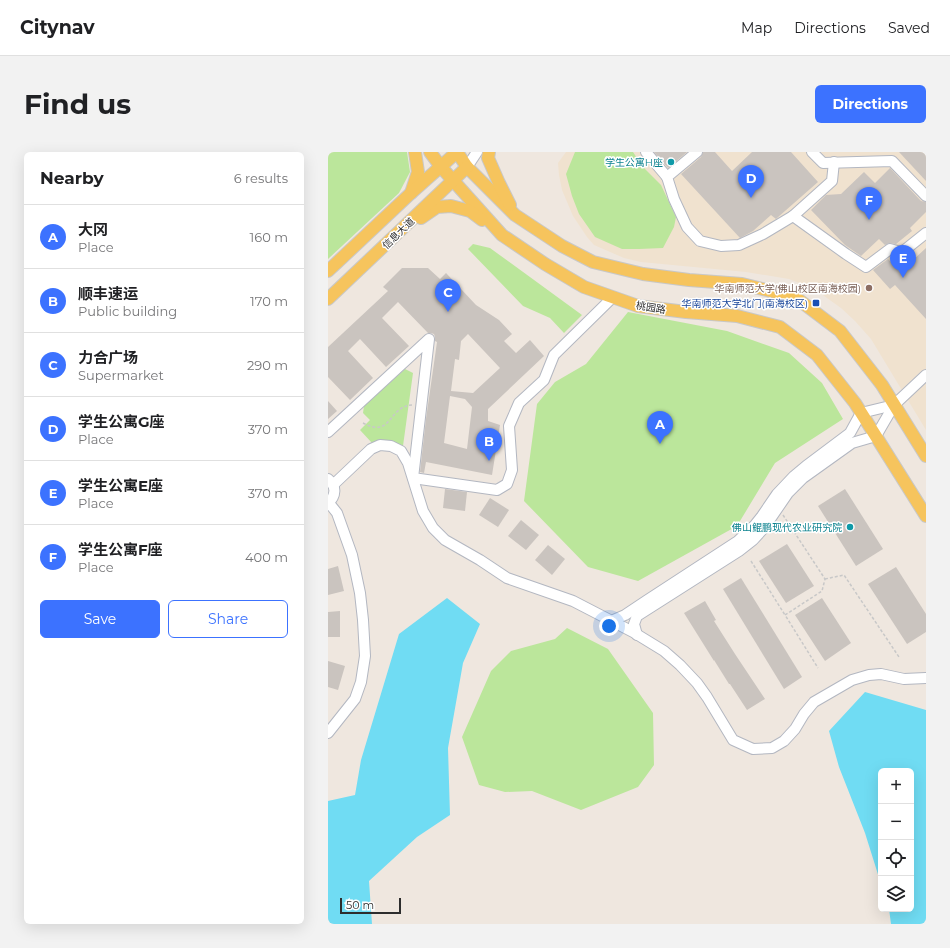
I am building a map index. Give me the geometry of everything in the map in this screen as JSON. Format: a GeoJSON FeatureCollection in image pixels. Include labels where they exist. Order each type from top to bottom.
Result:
{"type":"FeatureCollection","features":[{"type":"Feature","properties":{"kind":"main road"},"geometry":{"type":"LineString","coordinates":[[411,193],[418,172],[415,152]]}},
{"type":"Feature","properties":{"kind":"main road","name":"桃园路"},"geometry":{"type":"LineString","coordinates":[[430,152],[441,167],[502,235],[545,264],[584,287],[638,306],[737,316],[780,327],[817,354],[855,403],[926,516]]}},
{"type":"Feature","properties":{"kind":"main road"},"geometry":{"type":"LineString","coordinates":[[457,152],[468,167],[515,215],[562,246],[593,262],[643,274],[689,280],[742,284],[794,297],[840,331],[882,385],[926,456]]}},
{"type":"Feature","properties":{"kind":"main road","name":"信息大道"},"geometry":{"type":"LineString","coordinates":[[328,271],[457,152]]}},
{"type":"Feature","properties":{"kind":"main road"},"geometry":{"type":"LineString","coordinates":[[489,152],[488,158],[515,215]]}},
{"type":"Feature","properties":{"kind":"main road","name":"信息大道"},"geometry":{"type":"LineString","coordinates":[[328,299],[468,167]]}},
{"type":"Feature","properties":{"kind":"main road"},"geometry":{"type":"LineString","coordinates":[[398,232],[437,207],[451,206],[470,211],[502,235]]}},
{"type":"Feature","properties":{"kind":"street"},"geometry":{"type":"LineString","coordinates":[[468,167],[477,152]]}},
{"type":"Feature","properties":{"kind":"street"},"geometry":{"type":"LineString","coordinates":[[646,152],[667,177],[674,199],[687,227],[700,241],[721,246],[739,245],[763,234],[792,216],[832,181],[834,162]]}},
{"type":"Feature","properties":{"kind":"street"},"geometry":{"type":"LineString","coordinates":[[667,177],[697,152]]}},
{"type":"Feature","properties":{"kind":"street"},"geometry":{"type":"LineString","coordinates":[[812,152],[823,163],[892,160],[926,196]]}},
{"type":"Feature","properties":{"kind":"street"},"geometry":{"type":"LineString","coordinates":[[792,216],[866,267],[890,249],[901,252],[926,233]]}},
{"type":"Feature","properties":{"kind":"street"},"geometry":{"type":"LineString","coordinates":[[412,478],[497,490],[507,484],[512,470],[509,426],[519,403],[544,380],[554,355],[613,297]]}},
{"type":"Feature","properties":{"kind":"street"},"geometry":{"type":"LineString","coordinates":[[328,432],[429,339],[412,478]]}},
{"type":"Feature","properties":{"kind":"street"},"geometry":{"type":"LineString","coordinates":[[637,635],[634,624],[637,616],[739,551],[753,540],[764,528],[788,493],[803,478],[852,442],[876,436],[894,405],[926,376]]}},
{"type":"Feature","properties":{"kind":"street"},"geometry":{"type":"LineString","coordinates":[[611,621],[625,616],[738,541],[754,526],[777,494],[794,476],[850,433],[861,412],[894,405]]}},
{"type":"Feature","properties":{"kind":"street"},"geometry":{"type":"LineString","coordinates":[[328,733],[355,699],[361,682],[365,656],[360,593],[352,556],[336,513],[329,503],[334,494],[331,482],[371,449],[380,445],[391,446],[401,452],[408,463],[423,511],[433,528],[445,540],[480,560],[507,578],[573,601],[664,651],[697,683],[733,740],[753,749],[772,748],[784,741],[795,729],[804,714],[814,702],[852,680],[869,675],[881,674],[904,679],[926,678]]}},
{"type":"Feature","properties":{"kind":"path"},"geometry":{"type":"LineString","coordinates":[[363,422],[369,426],[381,427],[403,406],[421,405]]}},
{"type":"Feature","properties":{"kind":"path"},"geometry":{"type":"LineString","coordinates":[[778,508],[825,578],[822,591],[785,615]]}},
{"type":"Feature","properties":{"kind":"path"},"geometry":{"type":"LineString","coordinates":[[751,561],[818,668]]}},
{"type":"Feature","properties":{"kind":"path"},"geometry":{"type":"LineString","coordinates":[[825,578],[844,575],[899,657]]}},
{"type":"Feature","properties":{"kind":"shaded area","name":"华南师范大学(佛山校区南海校园)"},"geometry":{"type":"Polygon","coordinates":[[[566,152],[926,152],[926,430],[871,339],[841,308],[820,293],[789,279],[746,272],[641,262],[624,258],[594,245],[573,216],[562,190],[558,163],[566,152]]]}},
{"type":"Feature","properties":{"kind":"green space"},"geometry":{"type":"Polygon","coordinates":[[[328,152],[407,152],[410,172],[399,193],[328,259],[328,152]]]}},
{"type":"Feature","properties":{"kind":"green space"},"geometry":{"type":"Polygon","coordinates":[[[575,152],[633,152],[643,167],[661,185],[676,217],[674,227],[663,248],[622,249],[595,237],[579,214],[566,174],[575,152]]]}},
{"type":"Feature","properties":{"kind":"green space"},"geometry":{"type":"Polygon","coordinates":[[[473,244],[490,248],[582,315],[564,333],[550,318],[523,306],[468,249],[473,244]]]}},
{"type":"Feature","properties":{"kind":"green space"},"geometry":{"type":"Polygon","coordinates":[[[628,312],[727,331],[789,353],[822,383],[843,419],[775,463],[737,526],[638,581],[588,567],[524,501],[537,404],[555,382],[586,364],[628,312]]]}},
{"type":"Feature","properties":{"kind":"green space"},"geometry":{"type":"Polygon","coordinates":[[[405,369],[413,373],[403,446],[388,441],[372,443],[360,430],[370,420],[363,413],[364,406],[405,369]]]}},
{"type":"Feature","properties":{"kind":"green space"},"geometry":{"type":"Polygon","coordinates":[[[567,628],[608,649],[653,713],[654,765],[638,787],[581,810],[532,791],[505,792],[479,785],[462,737],[491,671],[511,651],[555,639],[567,628]]]}},
{"type":"Feature","properties":{"kind":"water"},"geometry":{"type":"Polygon","coordinates":[[[447,598],[480,624],[463,663],[448,748],[450,815],[417,837],[369,881],[372,924],[328,924],[328,801],[355,795],[361,760],[399,634],[447,598]]]}},
{"type":"Feature","properties":{"kind":"water"},"geometry":{"type":"Polygon","coordinates":[[[865,692],[926,710],[926,924],[891,924],[889,912],[914,912],[914,768],[878,768],[878,874],[865,833],[839,767],[829,731],[865,692]]]}},
{"type":"Feature","properties":{"kind":"building","name":"学生公寓H座"},"geometry":{"type":"Polygon","coordinates":[[[654,152],[687,152],[668,168],[654,152]]]}},
{"type":"Feature","properties":{"kind":"building"},"geometry":{"type":"Polygon","coordinates":[[[703,152],[715,152],[732,171],[752,152],[791,152],[818,182],[776,219],[771,215],[753,231],[740,238],[681,174],[701,157],[703,152]]]}},
{"type":"Feature","properties":{"kind":"building"},"geometry":{"type":"Polygon","coordinates":[[[899,152],[923,152],[926,155],[926,181],[899,152]]]}},
{"type":"Feature","properties":{"kind":"building"},"geometry":{"type":"Polygon","coordinates":[[[890,168],[921,201],[926,202],[926,212],[910,228],[912,231],[896,244],[889,243],[885,245],[879,239],[861,256],[845,245],[811,210],[826,195],[841,194],[864,172],[875,183],[890,168]]]}},
{"type":"Feature","properties":{"kind":"building"},"geometry":{"type":"Polygon","coordinates":[[[926,248],[926,319],[895,285],[890,289],[873,270],[888,259],[900,272],[926,248]]]}},
{"type":"Feature","properties":{"kind":"building"},"geometry":{"type":"Polygon","coordinates":[[[402,268],[428,268],[440,279],[446,273],[476,305],[499,320],[512,334],[504,341],[516,353],[530,340],[544,356],[488,409],[488,421],[500,425],[492,475],[426,462],[424,473],[420,472],[437,342],[435,341],[434,334],[428,333],[398,302],[382,318],[409,346],[386,367],[360,339],[348,351],[373,378],[350,400],[328,377],[328,347],[388,291],[383,287],[402,268]],[[468,334],[461,341],[459,360],[455,359],[451,391],[473,393],[500,368],[468,334]],[[450,396],[444,443],[467,449],[472,407],[465,399],[450,396]]]}},
{"type":"Feature","properties":{"kind":"building"},"geometry":{"type":"Polygon","coordinates":[[[328,401],[337,411],[328,419],[328,401]]]}},
{"type":"Feature","properties":{"kind":"building"},"geometry":{"type":"Polygon","coordinates":[[[445,489],[467,492],[465,511],[443,508],[445,489]]]}},
{"type":"Feature","properties":{"kind":"building","name":"佛山鲲鹏现代农业研究院"},"geometry":{"type":"Polygon","coordinates":[[[845,489],[883,549],[856,566],[818,506],[845,489]]]}},
{"type":"Feature","properties":{"kind":"building"},"geometry":{"type":"Polygon","coordinates":[[[490,498],[509,510],[498,527],[479,515],[490,498]]]}},
{"type":"Feature","properties":{"kind":"building"},"geometry":{"type":"Polygon","coordinates":[[[521,520],[539,535],[526,550],[508,536],[521,520]]]}},
{"type":"Feature","properties":{"kind":"building"},"geometry":{"type":"Polygon","coordinates":[[[787,544],[814,586],[786,603],[759,561],[787,544]]]}},
{"type":"Feature","properties":{"kind":"building"},"geometry":{"type":"Polygon","coordinates":[[[548,545],[565,559],[552,575],[535,560],[548,545]]]}},
{"type":"Feature","properties":{"kind":"building"},"geometry":{"type":"Polygon","coordinates":[[[338,566],[344,591],[328,595],[328,569],[338,566]]]}},
{"type":"Feature","properties":{"kind":"building"},"geometry":{"type":"Polygon","coordinates":[[[896,567],[926,614],[926,632],[907,644],[868,584],[896,567]]]}},
{"type":"Feature","properties":{"kind":"building"},"geometry":{"type":"Polygon","coordinates":[[[741,578],[802,677],[784,689],[723,589],[741,578]]]}},
{"type":"Feature","properties":{"kind":"building"},"geometry":{"type":"Polygon","coordinates":[[[822,598],[851,643],[825,661],[795,615],[822,598]]]}},
{"type":"Feature","properties":{"kind":"building"},"geometry":{"type":"Polygon","coordinates":[[[705,601],[716,620],[714,621],[765,699],[747,710],[684,613],[705,601]]]}},
{"type":"Feature","properties":{"kind":"building"},"geometry":{"type":"Polygon","coordinates":[[[340,611],[340,637],[328,637],[328,612],[340,611]]]}},
{"type":"Feature","properties":{"kind":"building"},"geometry":{"type":"Polygon","coordinates":[[[328,661],[345,666],[338,690],[328,687],[328,661]]]}},
{"type":"Feature","properties":{"kind":"place","name":"学生公寓H座"},"geometry":{"type":"Point","coordinates":[671,162]}},
{"type":"Feature","properties":{"kind":"place","name":"学生公寓G座"},"geometry":{"type":"Point","coordinates":[751,198]}},
{"type":"Feature","properties":{"kind":"place","name":"学生公寓F座"},"geometry":{"type":"Point","coordinates":[869,220]}},
{"type":"Feature","properties":{"kind":"place","name":"学生公寓E座"},"geometry":{"type":"Point","coordinates":[903,278]}},
{"type":"Feature","properties":{"kind":"place","name":"华南师范大学(佛山校区南海校园)"},"geometry":{"type":"Point","coordinates":[869,288]}},
{"type":"Feature","properties":{"kind":"place","name":"华南师范大学北门(南海校区)"},"geometry":{"type":"Point","coordinates":[816,303]}},
{"type":"Feature","properties":{"kind":"place","name":"力合广场"},"geometry":{"type":"Point","coordinates":[448,312]}},
{"type":"Feature","properties":{"kind":"place","name":"大冈"},"geometry":{"type":"Point","coordinates":[660,444]}},
{"type":"Feature","properties":{"kind":"place","name":"顺丰速运"},"geometry":{"type":"Point","coordinates":[489,461]}},
{"type":"Feature","properties":{"kind":"place","name":"佛山鲲鹏现代农业研究院"},"geometry":{"type":"Point","coordinates":[850,527]}}]}
